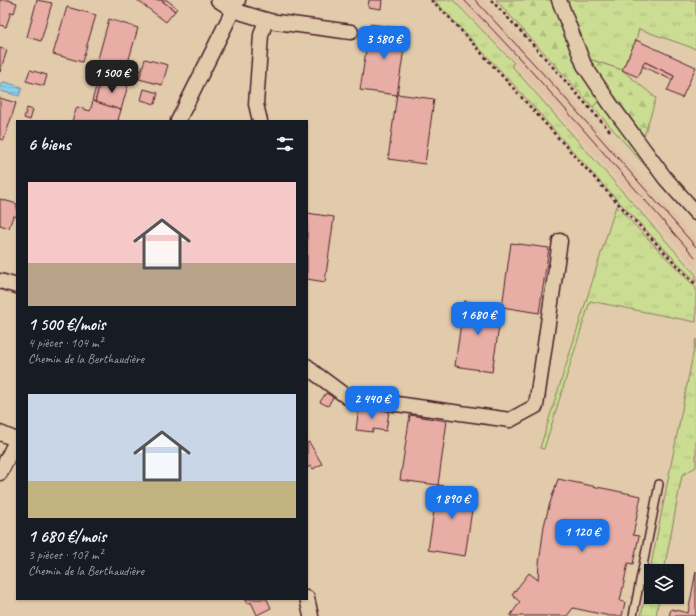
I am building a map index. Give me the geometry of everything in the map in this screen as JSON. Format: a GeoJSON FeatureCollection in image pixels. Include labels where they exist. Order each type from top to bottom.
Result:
{"type":"FeatureCollection","features":[{"type":"Feature","properties":{"kind":"street"},"geometry":{"type":"LineString","coordinates":[[218,0],[235,5],[266,20],[351,32]]}},
{"type":"Feature","properties":{"kind":"street"},"geometry":{"type":"LineString","coordinates":[[559,0],[584,65],[611,105],[661,172],[696,213]]}},
{"type":"Feature","properties":{"kind":"street"},"geometry":{"type":"LineString","coordinates":[[178,120],[235,5]]}},
{"type":"Feature","properties":{"kind":"street"},"geometry":{"type":"LineString","coordinates":[[260,120],[256,104],[262,35],[266,20]]}},
{"type":"Feature","properties":{"kind":"street"},"geometry":{"type":"LineString","coordinates":[[308,367],[347,397],[510,420],[536,406],[560,241]]}},
{"type":"Feature","properties":{"kind":"street"},"geometry":{"type":"LineString","coordinates":[[0,281],[16,286]]}},
{"type":"Feature","properties":{"kind":"street"},"geometry":{"type":"LineString","coordinates":[[0,433],[16,440]]}},
{"type":"Feature","properties":{"kind":"street"},"geometry":{"type":"LineString","coordinates":[[1,470],[16,442]]}},
{"type":"Feature","properties":{"kind":"street"},"geometry":{"type":"LineString","coordinates":[[307,600],[311,616]]}},
{"type":"Feature","properties":{"kind":"lane"},"geometry":{"type":"LineString","coordinates":[[634,616],[659,484]]}},
{"type":"Feature","properties":{"kind":"path"},"geometry":{"type":"LineString","coordinates":[[431,0],[447,15],[609,194],[696,285]]}},
{"type":"Feature","properties":{"kind":"path"},"geometry":{"type":"LineString","coordinates":[[491,0],[615,137]]}},
{"type":"Feature","properties":{"kind":"shaded area"},"geometry":{"type":"Polygon","coordinates":[[[457,0],[482,0],[522,42],[696,240],[696,268],[514,63],[515,61],[457,0]]]}},
{"type":"Feature","properties":{"kind":"green space"},"geometry":{"type":"Polygon","coordinates":[[[434,0],[453,0],[514,63],[511,65],[696,275],[696,282],[602,184],[514,85],[434,0]]]}},
{"type":"Feature","properties":{"kind":"green space"},"geometry":{"type":"Polygon","coordinates":[[[496,0],[554,0],[586,58],[622,70],[656,98],[644,136],[614,95],[600,99],[593,107],[496,0]]]}},
{"type":"Feature","properties":{"kind":"green space"},"geometry":{"type":"Polygon","coordinates":[[[564,0],[696,0],[696,49],[639,29],[636,40],[622,70],[586,58],[564,0]]]}},
{"type":"Feature","properties":{"kind":"green space"},"geometry":{"type":"Polygon","coordinates":[[[600,99],[696,218],[696,223],[593,107],[600,99]]]}},
{"type":"Feature","properties":{"kind":"green space"},"geometry":{"type":"Polygon","coordinates":[[[616,206],[696,288],[696,322],[590,301],[544,449],[540,448],[616,206]]]}},
{"type":"Feature","properties":{"kind":"green space"},"geometry":{"type":"Polygon","coordinates":[[[696,339],[696,467],[682,475],[665,564],[651,564],[696,339]]]}},
{"type":"Feature","properties":{"kind":"green space"},"geometry":{"type":"Polygon","coordinates":[[[644,601],[644,604],[658,604],[656,616],[641,616],[644,601]]]}},
{"type":"Feature","properties":{"kind":"water"},"geometry":{"type":"Polygon","coordinates":[[[4,82],[22,87],[19,96],[1,91],[0,84],[4,82]]]}},
{"type":"Feature","properties":{"kind":"building"},"geometry":{"type":"Polygon","coordinates":[[[0,0],[8,0],[17,3],[14,13],[11,12],[6,27],[0,25],[0,0]]]}},
{"type":"Feature","properties":{"kind":"building"},"geometry":{"type":"Polygon","coordinates":[[[37,0],[52,3],[41,41],[27,37],[37,0]]]}},
{"type":"Feature","properties":{"kind":"building"},"geometry":{"type":"Polygon","coordinates":[[[137,0],[161,0],[175,11],[166,22],[137,0]]]}},
{"type":"Feature","properties":{"kind":"building"},"geometry":{"type":"Polygon","coordinates":[[[161,0],[167,0],[177,8],[175,11],[161,0]]]}},
{"type":"Feature","properties":{"kind":"building"},"geometry":{"type":"Polygon","coordinates":[[[369,0],[382,0],[381,9],[368,7],[369,0]]]}},
{"type":"Feature","properties":{"kind":"building"},"geometry":{"type":"Polygon","coordinates":[[[67,7],[96,15],[82,62],[53,54],[67,7]]]}},
{"type":"Feature","properties":{"kind":"building"},"geometry":{"type":"Polygon","coordinates":[[[109,19],[138,28],[127,66],[142,71],[139,79],[96,66],[109,19]]]}},
{"type":"Feature","properties":{"kind":"building"},"geometry":{"type":"Polygon","coordinates":[[[370,24],[407,29],[397,95],[360,90],[370,24]]]}},
{"type":"Feature","properties":{"kind":"building"},"geometry":{"type":"Polygon","coordinates":[[[636,40],[696,67],[682,98],[667,91],[674,76],[645,62],[638,77],[622,70],[636,40]]]}},
{"type":"Feature","properties":{"kind":"building"},"geometry":{"type":"Polygon","coordinates":[[[0,48],[7,50],[0,72],[0,48]]]}},
{"type":"Feature","properties":{"kind":"building"},"geometry":{"type":"Polygon","coordinates":[[[145,59],[168,65],[162,85],[139,79],[145,59]]]}},
{"type":"Feature","properties":{"kind":"building"},"geometry":{"type":"Polygon","coordinates":[[[645,62],[674,76],[672,80],[642,66],[645,62]]]}},
{"type":"Feature","properties":{"kind":"building"},"geometry":{"type":"Polygon","coordinates":[[[30,70],[47,75],[44,86],[26,81],[30,70]]]}},
{"type":"Feature","properties":{"kind":"building"},"geometry":{"type":"Polygon","coordinates":[[[99,76],[102,77],[95,102],[92,101],[99,76]]]}},
{"type":"Feature","properties":{"kind":"building"},"geometry":{"type":"Polygon","coordinates":[[[102,77],[128,85],[121,110],[95,102],[102,77]]]}},
{"type":"Feature","properties":{"kind":"building"},"geometry":{"type":"Polygon","coordinates":[[[144,89],[158,93],[155,104],[141,100],[144,89]]]}},
{"type":"Feature","properties":{"kind":"building"},"geometry":{"type":"Polygon","coordinates":[[[397,94],[434,99],[425,164],[388,159],[397,94]]]}},
{"type":"Feature","properties":{"kind":"building"},"geometry":{"type":"Polygon","coordinates":[[[0,98],[16,103],[4,140],[0,139],[0,98]]]}},
{"type":"Feature","properties":{"kind":"building"},"geometry":{"type":"Polygon","coordinates":[[[93,101],[121,110],[118,120],[72,120],[77,107],[90,111],[93,101]]]}},
{"type":"Feature","properties":{"kind":"building"},"geometry":{"type":"Polygon","coordinates":[[[27,108],[33,110],[30,120],[24,118],[27,108]]]}},
{"type":"Feature","properties":{"kind":"building"},"geometry":{"type":"Polygon","coordinates":[[[0,199],[16,204],[16,217],[13,216],[9,228],[0,225],[0,199]]]}},
{"type":"Feature","properties":{"kind":"building"},"geometry":{"type":"Polygon","coordinates":[[[308,213],[334,217],[325,282],[308,279],[308,213]]]}},
{"type":"Feature","properties":{"kind":"building"},"geometry":{"type":"Polygon","coordinates":[[[511,243],[549,248],[539,313],[502,307],[511,243]]]}},
{"type":"Feature","properties":{"kind":"building"},"geometry":{"type":"Polygon","coordinates":[[[464,301],[502,307],[492,372],[455,366],[464,301]]]}},
{"type":"Feature","properties":{"kind":"building"},"geometry":{"type":"Polygon","coordinates":[[[326,393],[333,397],[328,406],[320,402],[326,393]]]}},
{"type":"Feature","properties":{"kind":"building"},"geometry":{"type":"Polygon","coordinates":[[[359,407],[389,411],[386,431],[373,429],[373,432],[356,430],[359,407]]]}},
{"type":"Feature","properties":{"kind":"building"},"geometry":{"type":"Polygon","coordinates":[[[410,415],[447,421],[438,485],[400,480],[410,415]]]}},
{"type":"Feature","properties":{"kind":"building"},"geometry":{"type":"Polygon","coordinates":[[[308,442],[322,464],[313,469],[311,466],[308,468],[308,442]]]}},
{"type":"Feature","properties":{"kind":"building"},"geometry":{"type":"Polygon","coordinates":[[[558,479],[641,496],[633,535],[639,536],[633,564],[628,563],[620,601],[625,602],[622,616],[610,616],[573,608],[567,616],[510,616],[520,602],[512,595],[529,573],[538,580],[544,526],[558,479]]]}},
{"type":"Feature","properties":{"kind":"building"},"geometry":{"type":"Polygon","coordinates":[[[438,485],[475,490],[465,556],[428,550],[438,485]]]}},
{"type":"Feature","properties":{"kind":"building"},"geometry":{"type":"Polygon","coordinates":[[[696,571],[696,616],[669,616],[671,609],[688,613],[696,571]]]}},
{"type":"Feature","properties":{"kind":"building"},"geometry":{"type":"Polygon","coordinates":[[[246,600],[267,600],[271,608],[257,615],[251,602],[248,604],[246,600]]]}},
{"type":"Feature","properties":{"kind":"tram line"},"geometry":{"type":"LineString","coordinates":[[464,0],[553,95],[696,258]]}},
{"type":"Feature","properties":{"kind":"tram line"},"geometry":{"type":"LineString","coordinates":[[475,0],[558,90],[696,247]]}}]}
